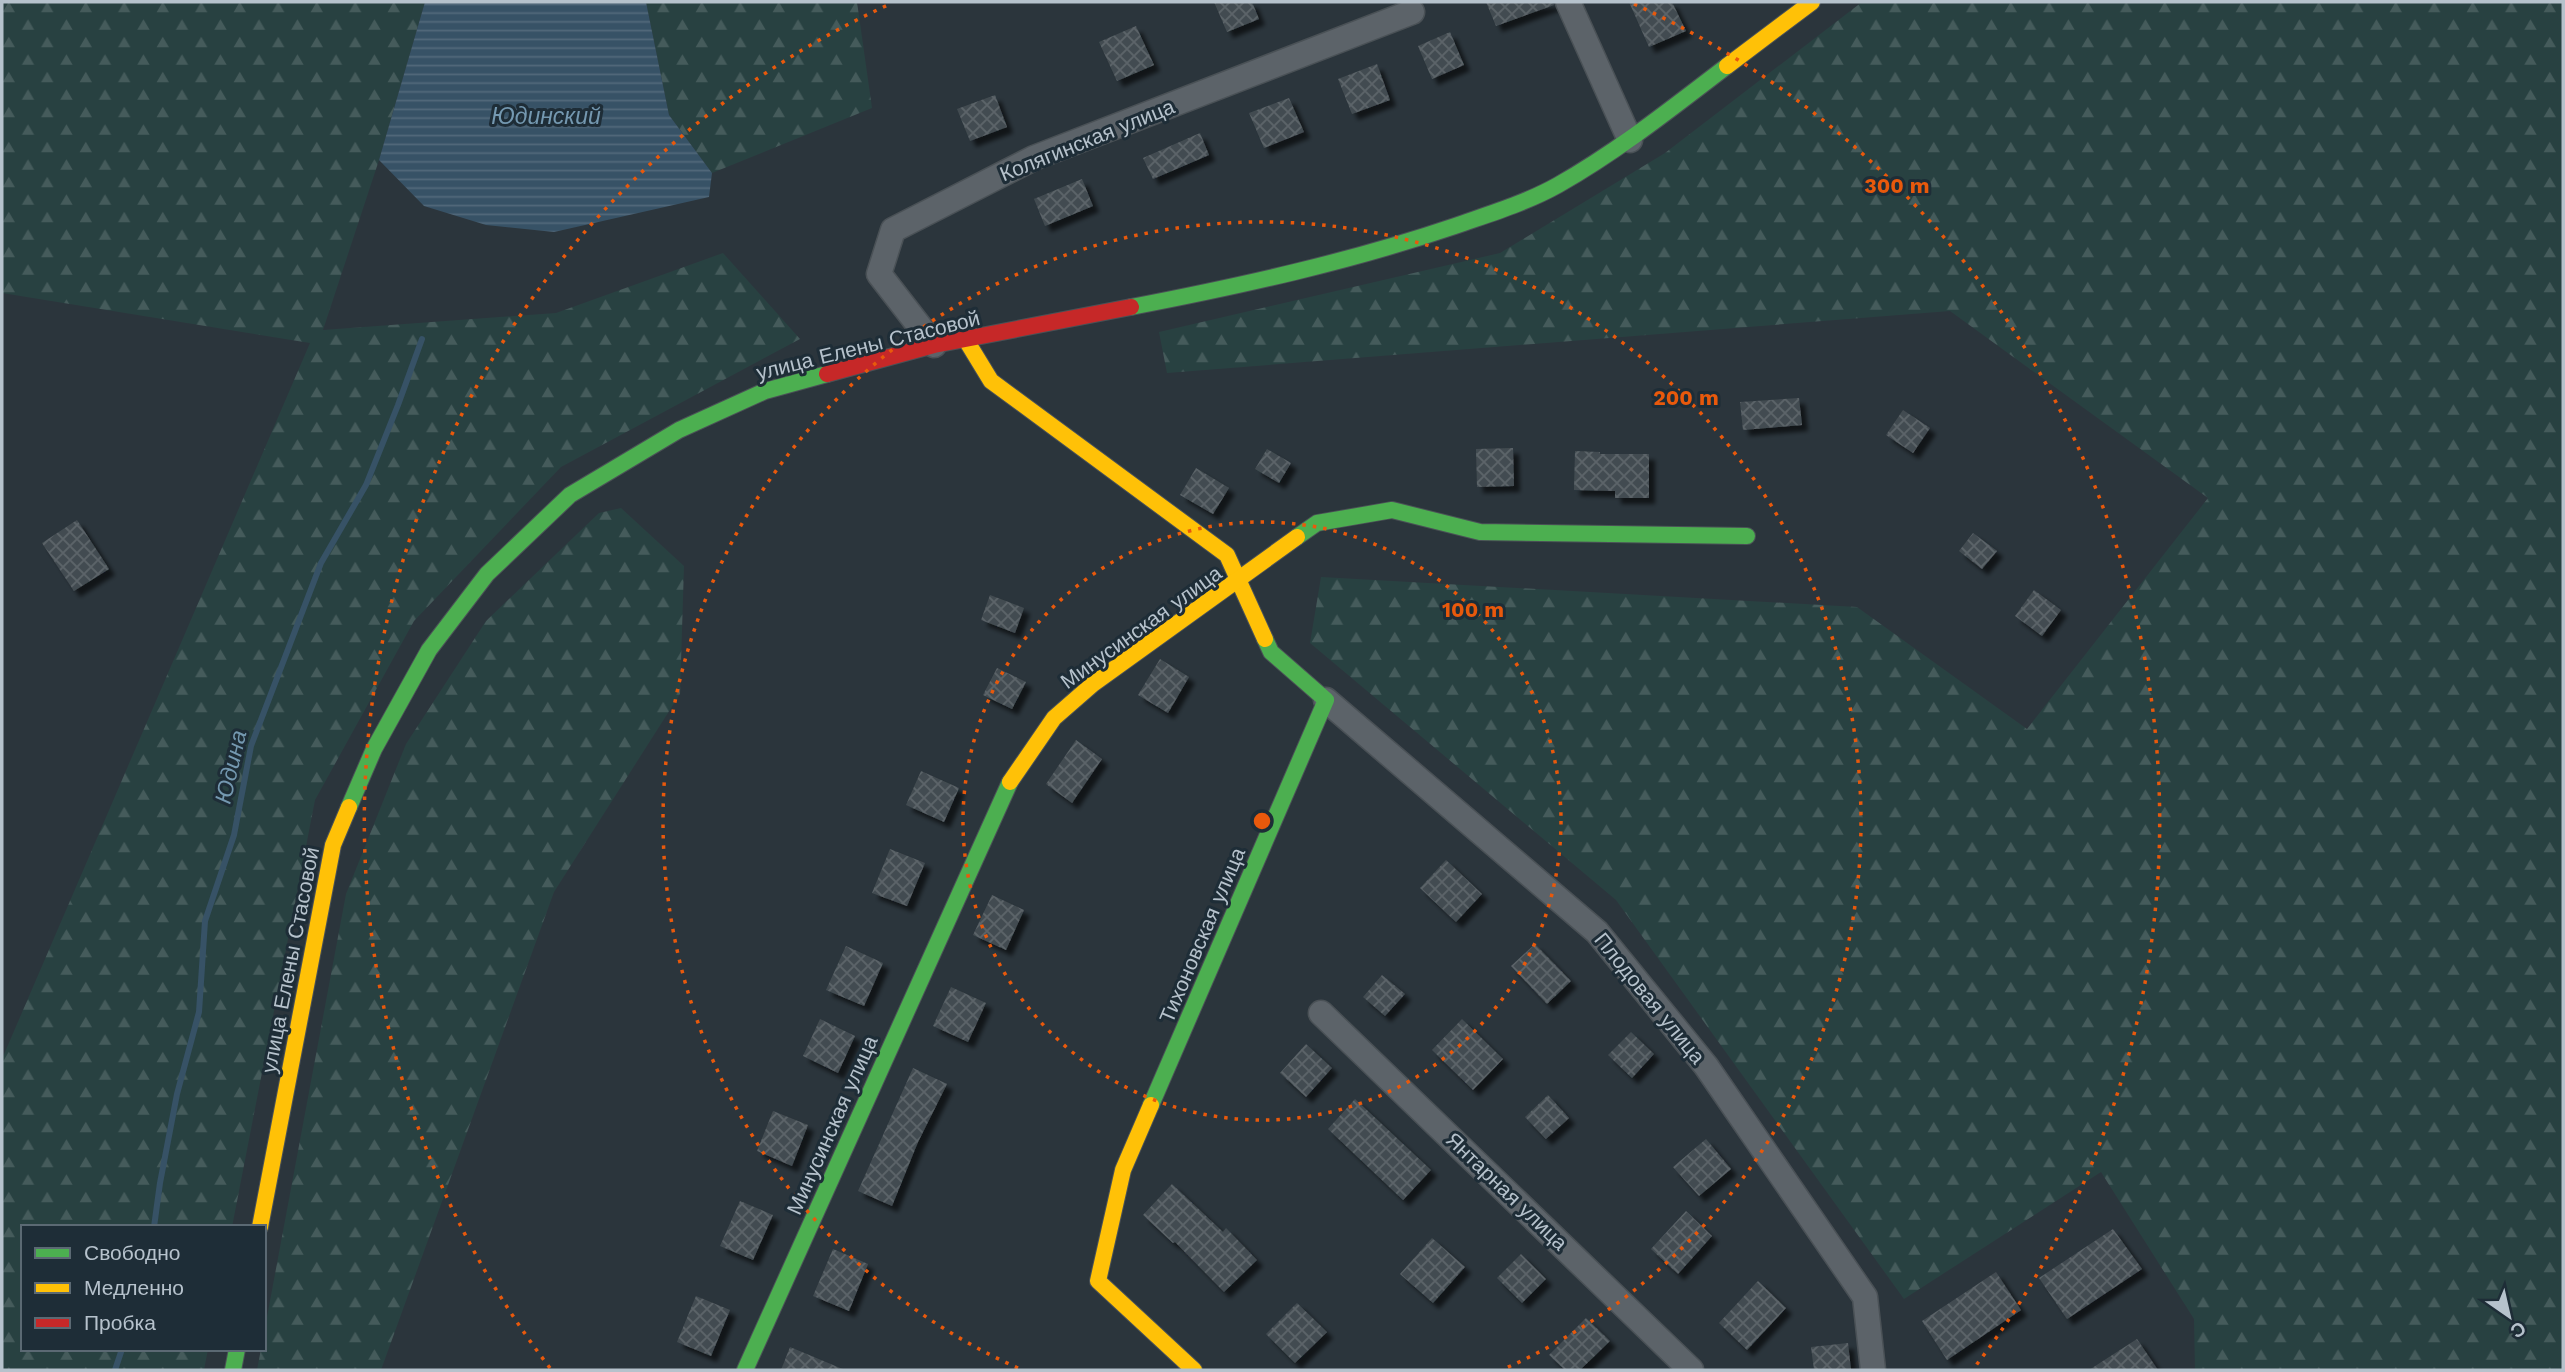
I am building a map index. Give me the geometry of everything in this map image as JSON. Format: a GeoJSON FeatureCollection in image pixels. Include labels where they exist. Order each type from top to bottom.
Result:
{"type":"FeatureCollection","features":[{"type":"Feature","properties":{"kind":"street"},"geometry":{"type":"LineString","coordinates":[[1568,2],[1630,140]]}},
{"type":"Feature","properties":{"kind":"street","name":"улица Елены Стасовой"},"geometry":{"type":"LineString","coordinates":[[260,1225],[334,845],[374,749],[429,650],[486,574],[570,495],[679,430],[765,391],[934,345],[1210,292],[1390,248],[1505,208],[1556,186],[1630,140],[1812,2]]}},
{"type":"Feature","properties":{"kind":"street","name":"Колягинская улица"},"geometry":{"type":"LineString","coordinates":[[934,345],[879,274],[893,230],[1034,158],[1412,12]]}},
{"type":"Feature","properties":{"kind":"street"},"geometry":{"type":"LineString","coordinates":[[966,340],[991,381],[1227,555],[1271,652],[1326,699]]}},
{"type":"Feature","properties":{"kind":"street","name":"Минусинская улица"},"geometry":{"type":"LineString","coordinates":[[745,1370],[1009,783],[1054,718],[1093,684],[1317,523],[1392,510],[1480,533],[1748,536]]}},
{"type":"Feature","properties":{"kind":"street","name":"Тихоновская улица"},"geometry":{"type":"LineString","coordinates":[[1194,1370],[1098,1282],[1123,1170],[1326,699]]}},
{"type":"Feature","properties":{"kind":"street","name":"Плодовая улица"},"geometry":{"type":"LineString","coordinates":[[1326,699],[1597,932],[1706,1066],[1865,1297],[1873,1370]]}},
{"type":"Feature","properties":{"kind":"street","name":"Янтарная улица"},"geometry":{"type":"LineString","coordinates":[[1321,1013],[1692,1370]]}},
{"type":"Feature","properties":{"kind":"street"},"geometry":{"type":"LineString","coordinates":[[233,1370],[237,1351]]}},
{"type":"Feature","properties":{"kind":"green space"},"geometry":{"type":"Polygon","coordinates":[[[2,2],[425,2],[379,160],[323,330],[556,313],[723,253],[800,339],[561,467],[414,621],[315,800],[232,1225],[21,1225],[21,1351],[208,1351],[204,1370],[2,1370],[2,1059],[310,343],[2,293],[2,2]]]}},
{"type":"Feature","properties":{"kind":"green space"},"geometry":{"type":"Polygon","coordinates":[[[646,2],[857,2],[872,108],[712,173],[669,115],[646,2]]]}},
{"type":"Feature","properties":{"kind":"green space"},"geometry":{"type":"Polygon","coordinates":[[[1862,2],[2563,2],[2563,1370],[2195,1370],[2194,1319],[2101,1172],[1904,1299],[1616,900],[1310,643],[1321,577],[1857,607],[2027,729],[2208,498],[1950,311],[1167,373],[1159,332],[1500,253],[1665,153],[1862,2]]]}},
{"type":"Feature","properties":{"kind":"green space"},"geometry":{"type":"Polygon","coordinates":[[[621,508],[684,566],[680,694],[554,892],[381,1370],[257,1370],[261,1351],[266,1351],[266,1322],[346,894],[406,744],[486,621],[599,513],[621,508]]]}},
{"type":"Feature","properties":{"kind":"water","name":"Юдинский"},"geometry":{"type":"Polygon","coordinates":[[[425,2],[646,2],[669,115],[712,173],[709,197],[554,232],[486,225],[424,206],[379,160],[425,2]]]}},
{"type":"Feature","properties":{"kind":"building"},"geometry":{"type":"Polygon","coordinates":[[[1214,2],[1252,2],[1259,19],[1227,32],[1214,2]]]}},
{"type":"Feature","properties":{"kind":"building"},"geometry":{"type":"Polygon","coordinates":[[[1486,2],[1553,2],[1554,5],[1496,26],[1486,2]]]}},
{"type":"Feature","properties":{"kind":"building"},"geometry":{"type":"Polygon","coordinates":[[[1629,2],[1672,2],[1686,31],[1649,47],[1629,2]]]}},
{"type":"Feature","properties":{"kind":"building"},"geometry":{"type":"Polygon","coordinates":[[[1136,26],[1154,65],[1117,81],[1099,42],[1136,26]]]}},
{"type":"Feature","properties":{"kind":"building"},"geometry":{"type":"Polygon","coordinates":[[[1450,32],[1464,65],[1432,79],[1418,46],[1450,32]]]}},
{"type":"Feature","properties":{"kind":"building"},"geometry":{"type":"Polygon","coordinates":[[[1377,64],[1390,100],[1352,114],[1338,79],[1377,64]]]}},
{"type":"Feature","properties":{"kind":"building"},"geometry":{"type":"Polygon","coordinates":[[[995,95],[1007,127],[970,141],[957,109],[995,95]]]}},
{"type":"Feature","properties":{"kind":"building"},"geometry":{"type":"Polygon","coordinates":[[[1289,98],[1304,132],[1264,148],[1249,113],[1289,98]]]}},
{"type":"Feature","properties":{"kind":"building"},"geometry":{"type":"Polygon","coordinates":[[[1200,133],[1209,155],[1153,179],[1143,158],[1200,133]]]}},
{"type":"Feature","properties":{"kind":"building"},"geometry":{"type":"Polygon","coordinates":[[[1082,179],[1093,206],[1045,226],[1034,199],[1082,179]]]}},
{"type":"Feature","properties":{"kind":"building"},"geometry":{"type":"Polygon","coordinates":[[[1799,398],[1802,425],[1743,430],[1740,402],[1799,398]]]}},
{"type":"Feature","properties":{"kind":"building"},"geometry":{"type":"Polygon","coordinates":[[[1903,410],[1930,428],[1913,453],[1886,435],[1903,410]]]}},
{"type":"Feature","properties":{"kind":"building"},"geometry":{"type":"Polygon","coordinates":[[[1513,448],[1514,486],[1477,487],[1476,449],[1513,448]]]}},
{"type":"Feature","properties":{"kind":"building"},"geometry":{"type":"Polygon","coordinates":[[[1267,449],[1291,463],[1279,483],[1255,469],[1267,449]]]}},
{"type":"Feature","properties":{"kind":"building"},"geometry":{"type":"Polygon","coordinates":[[[1575,451],[1649,454],[1649,498],[1615,498],[1615,491],[1574,490],[1575,451]]]}},
{"type":"Feature","properties":{"kind":"building"},"geometry":{"type":"Polygon","coordinates":[[[1196,468],[1229,488],[1213,514],[1180,495],[1196,468]]]}},
{"type":"Feature","properties":{"kind":"building"},"geometry":{"type":"Polygon","coordinates":[[[77,520],[109,569],[74,591],[42,543],[77,520]]]}},
{"type":"Feature","properties":{"kind":"building"},"geometry":{"type":"Polygon","coordinates":[[[1973,533],[1997,551],[1982,569],[1959,551],[1973,533]]]}},
{"type":"Feature","properties":{"kind":"building"},"geometry":{"type":"Polygon","coordinates":[[[2034,590],[2061,610],[2042,636],[2015,616],[2034,590]]]}},
{"type":"Feature","properties":{"kind":"building"},"geometry":{"type":"Polygon","coordinates":[[[990,595],[1024,608],[1015,633],[981,620],[990,595]]]}},
{"type":"Feature","properties":{"kind":"building"},"geometry":{"type":"Polygon","coordinates":[[[1160,659],[1189,677],[1168,713],[1138,695],[1160,659]]]}},
{"type":"Feature","properties":{"kind":"building"},"geometry":{"type":"Polygon","coordinates":[[[997,668],[1026,682],[1012,709],[983,695],[997,668]]]}},
{"type":"Feature","properties":{"kind":"building"},"geometry":{"type":"Polygon","coordinates":[[[1076,740],[1102,759],[1072,803],[1046,784],[1076,740]]]}},
{"type":"Feature","properties":{"kind":"building"},"geometry":{"type":"Polygon","coordinates":[[[921,771],[959,788],[944,822],[906,805],[921,771]]]}},
{"type":"Feature","properties":{"kind":"building"},"geometry":{"type":"Polygon","coordinates":[[[890,849],[925,863],[907,906],[872,893],[890,849]]]}},
{"type":"Feature","properties":{"kind":"building"},"geometry":{"type":"Polygon","coordinates":[[[1446,860],[1482,894],[1456,922],[1420,888],[1446,860]]]}},
{"type":"Feature","properties":{"kind":"building"},"geometry":{"type":"Polygon","coordinates":[[[992,895],[1024,910],[1006,950],[973,935],[992,895]]]}},
{"type":"Feature","properties":{"kind":"building"},"geometry":{"type":"Polygon","coordinates":[[[1535,944],[1571,981],[1547,1004],[1511,966],[1535,944]]]}},
{"type":"Feature","properties":{"kind":"building"},"geometry":{"type":"Polygon","coordinates":[[[846,946],[883,963],[864,1006],[826,990],[846,946]]]}},
{"type":"Feature","properties":{"kind":"building"},"geometry":{"type":"Polygon","coordinates":[[[1382,975],[1405,994],[1385,1016],[1363,997],[1382,975]]]}},
{"type":"Feature","properties":{"kind":"building"},"geometry":{"type":"Polygon","coordinates":[[[951,987],[986,1003],[968,1042],[933,1026],[951,987]]]}},
{"type":"Feature","properties":{"kind":"building"},"geometry":{"type":"Polygon","coordinates":[[[820,1019],[855,1036],[838,1073],[803,1056],[820,1019]]]}},
{"type":"Feature","properties":{"kind":"building"},"geometry":{"type":"Polygon","coordinates":[[[1462,1019],[1503,1059],[1473,1090],[1432,1050],[1462,1019]]]}},
{"type":"Feature","properties":{"kind":"building"},"geometry":{"type":"Polygon","coordinates":[[[1631,1032],[1654,1054],[1632,1078],[1608,1055],[1631,1032]]]}},
{"type":"Feature","properties":{"kind":"building"},"geometry":{"type":"Polygon","coordinates":[[[1306,1044],[1332,1068],[1306,1097],[1280,1073],[1306,1044]]]}},
{"type":"Feature","properties":{"kind":"building"},"geometry":{"type":"Polygon","coordinates":[[[913,1068],[947,1084],[918,1142],[892,1206],[858,1191],[913,1068]]]}},
{"type":"Feature","properties":{"kind":"building"},"geometry":{"type":"Polygon","coordinates":[[[1548,1095],[1569,1118],[1546,1139],[1525,1117],[1548,1095]]]}},
{"type":"Feature","properties":{"kind":"building"},"geometry":{"type":"Polygon","coordinates":[[[1355,1099],[1431,1170],[1403,1200],[1328,1129],[1355,1099]]]}},
{"type":"Feature","properties":{"kind":"building"},"geometry":{"type":"Polygon","coordinates":[[[773,1111],[808,1125],[792,1166],[757,1151],[773,1111]]]}},
{"type":"Feature","properties":{"kind":"building"},"geometry":{"type":"Polygon","coordinates":[[[1706,1139],[1731,1169],[1699,1196],[1673,1167],[1706,1139]]]}},
{"type":"Feature","properties":{"kind":"building"},"geometry":{"type":"Polygon","coordinates":[[[1172,1184],[1223,1232],[1226,1228],[1257,1260],[1224,1292],[1175,1242],[1143,1215],[1172,1184]]]}},
{"type":"Feature","properties":{"kind":"building"},"geometry":{"type":"Polygon","coordinates":[[[740,1201],[773,1215],[753,1260],[720,1246],[740,1201]]]}},
{"type":"Feature","properties":{"kind":"building"},"geometry":{"type":"Polygon","coordinates":[[[1686,1211],[1712,1236],[1678,1274],[1651,1249],[1686,1211]]]}},
{"type":"Feature","properties":{"kind":"building"},"geometry":{"type":"Polygon","coordinates":[[[2113,1229],[2142,1269],[2067,1319],[2039,1278],[2113,1229]]]}},
{"type":"Feature","properties":{"kind":"building"},"geometry":{"type":"Polygon","coordinates":[[[1432,1238],[1465,1267],[1433,1303],[1400,1274],[1432,1238]]]}},
{"type":"Feature","properties":{"kind":"building"},"geometry":{"type":"Polygon","coordinates":[[[833,1249],[868,1264],[849,1311],[813,1296],[833,1249]]]}},
{"type":"Feature","properties":{"kind":"building"},"geometry":{"type":"Polygon","coordinates":[[[1521,1254],[1546,1279],[1522,1303],[1497,1278],[1521,1254]]]}},
{"type":"Feature","properties":{"kind":"building"},"geometry":{"type":"Polygon","coordinates":[[[1996,1272],[2021,1310],[1947,1360],[1922,1321],[1996,1272]]]}},
{"type":"Feature","properties":{"kind":"building"},"geometry":{"type":"Polygon","coordinates":[[[1758,1281],[1786,1308],[1747,1350],[1719,1323],[1758,1281]]]}},
{"type":"Feature","properties":{"kind":"building"},"geometry":{"type":"Polygon","coordinates":[[[696,1296],[730,1310],[711,1356],[677,1342],[696,1296]]]}},
{"type":"Feature","properties":{"kind":"building"},"geometry":{"type":"Polygon","coordinates":[[[1297,1303],[1327,1332],[1295,1363],[1266,1334],[1297,1303]]]}},
{"type":"Feature","properties":{"kind":"building"},"geometry":{"type":"Polygon","coordinates":[[[1586,1318],[1610,1341],[1580,1370],[1565,1370],[1549,1355],[1586,1318]]]}},
{"type":"Feature","properties":{"kind":"building"},"geometry":{"type":"Polygon","coordinates":[[[2137,1339],[2158,1370],[2089,1370],[2137,1339]]]}},
{"type":"Feature","properties":{"kind":"building"},"geometry":{"type":"Polygon","coordinates":[[[1848,1343],[1851,1370],[1814,1370],[1811,1347],[1848,1343]]]}},
{"type":"Feature","properties":{"kind":"building"},"geometry":{"type":"Polygon","coordinates":[[[790,1347],[845,1370],[781,1370],[790,1347]]]}},
{"type":"Feature","properties":{"kind":"waterway","name":"Юдина"},"geometry":{"type":"LineString","coordinates":[[154,1225],[177,1094],[199,1012],[205,921],[234,835],[251,746],[321,563],[366,485],[422,339]]}},
{"type":"Feature","properties":{"kind":"waterway","name":"Юдина"},"geometry":{"type":"LineString","coordinates":[[115,1370],[121,1351]]}},
{"type":"Feature","properties":{"kind":"traffic: fast"},"geometry":{"type":"LineString","coordinates":[[1131,307],[1335,262],[1415,239],[1520,203],[1558,185],[1602,158],[1727,66]]}},
{"type":"Feature","properties":{"kind":"traffic: fast"},"geometry":{"type":"LineString","coordinates":[[349,807],[374,749],[429,650],[487,574],[570,495],[679,430],[765,391],[827,374]]}},
{"type":"Feature","properties":{"kind":"traffic: fast"},"geometry":{"type":"LineString","coordinates":[[1297,537],[1317,523],[1392,510],[1480,532],[1747,536]]}},
{"type":"Feature","properties":{"kind":"traffic: fast"},"geometry":{"type":"LineString","coordinates":[[1151,1105],[1326,700],[1271,652],[1265,639]]}},
{"type":"Feature","properties":{"kind":"traffic: fast"},"geometry":{"type":"LineString","coordinates":[[745,1370],[1010,782]]}},
{"type":"Feature","properties":{"kind":"traffic: fast"},"geometry":{"type":"LineString","coordinates":[[233,1370],[237,1351]]}},
{"type":"Feature","properties":{"kind":"traffic: slow"},"geometry":{"type":"LineString","coordinates":[[1727,66],[1812,2]]}},
{"type":"Feature","properties":{"kind":"traffic: slow"},"geometry":{"type":"LineString","coordinates":[[966,340],[991,381],[1227,555],[1265,639]]}},
{"type":"Feature","properties":{"kind":"traffic: slow"},"geometry":{"type":"LineString","coordinates":[[1010,782],[1054,718],[1093,684],[1297,537]]}},
{"type":"Feature","properties":{"kind":"traffic: slow"},"geometry":{"type":"LineString","coordinates":[[260,1225],[333,845],[349,807]]}},
{"type":"Feature","properties":{"kind":"traffic: slow"},"geometry":{"type":"LineString","coordinates":[[1151,1105],[1123,1170],[1098,1281],[1194,1370]]}},
{"type":"Feature","properties":{"kind":"traffic: jam"},"geometry":{"type":"LineString","coordinates":[[827,374],[934,345],[1131,307]]}}]}
